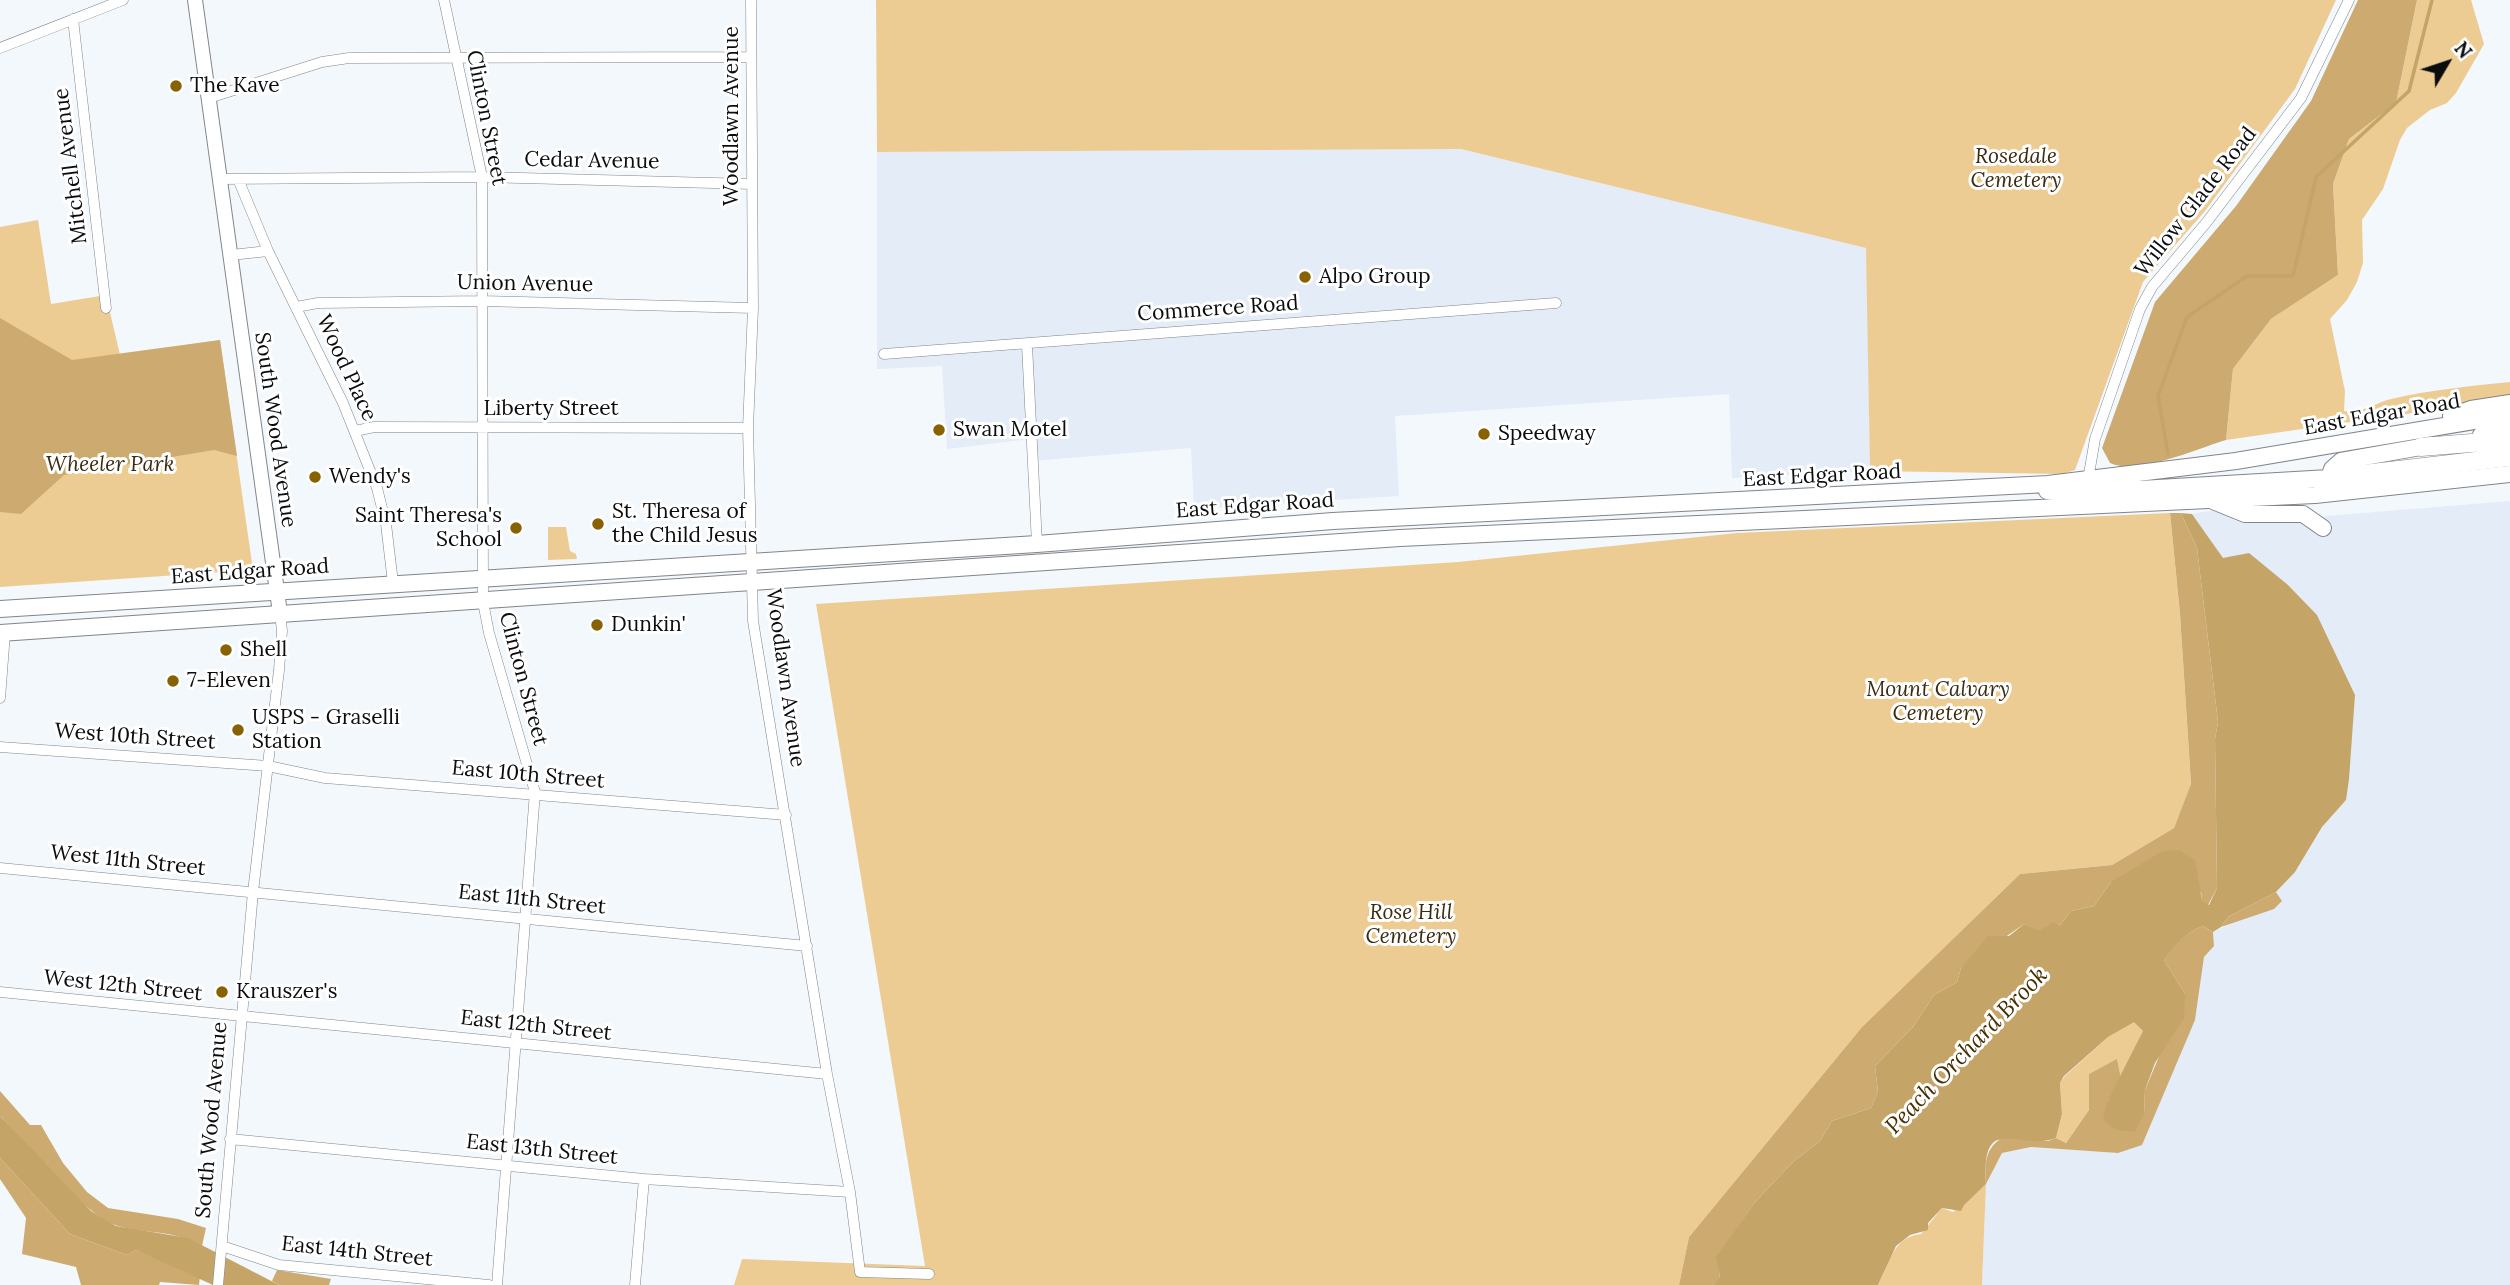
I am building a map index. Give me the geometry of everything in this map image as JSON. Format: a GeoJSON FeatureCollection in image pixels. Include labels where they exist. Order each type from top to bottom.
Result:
{"type":"FeatureCollection","features":[{"type":"Feature","properties":{"kind":"highway"},"geometry":{"type":"LineString","coordinates":[[2415,429],[2471,409],[2510,403]]}},
{"type":"Feature","properties":{"kind":"highway","name":"East Edgar Road"},"geometry":{"type":"LineString","coordinates":[[0,609],[1037,544],[1333,521],[2088,480],[2260,457],[2510,415]]}},
{"type":"Feature","properties":{"kind":"highway"},"geometry":{"type":"LineString","coordinates":[[2326,486],[2334,465],[2347,458],[2510,431]]}},
{"type":"Feature","properties":{"kind":"highway"},"geometry":{"type":"LineString","coordinates":[[2421,447],[2510,440]]}},
{"type":"Feature","properties":{"kind":"highway"},"geometry":{"type":"LineString","coordinates":[[1992,487],[2072,493],[2326,486],[2510,457]]}},
{"type":"Feature","properties":{"kind":"highway","name":"East Edgar Road"},"geometry":{"type":"LineString","coordinates":[[3,633],[280,613],[612,594],[1401,538],[2211,500],[2326,486],[2510,474]]}},
{"type":"Feature","properties":{"kind":"highway"},"geometry":{"type":"LineString","coordinates":[[2211,500],[2245,514],[2302,514],[2323,528]]}},
{"type":"Feature","properties":{"kind":"main road","name":"South Wood Avenue"},"geometry":{"type":"LineString","coordinates":[[195,0],[280,613]]}},
{"type":"Feature","properties":{"kind":"street"},"geometry":{"type":"LineString","coordinates":[[0,48],[122,0]]}},
{"type":"Feature","properties":{"kind":"street","name":"Clinton Street"},"geometry":{"type":"LineString","coordinates":[[444,0],[482,177],[483,602],[535,795],[504,1166],[497,1285]]}},
{"type":"Feature","properties":{"kind":"street","name":"Woodlawn Avenue"},"geometry":{"type":"LineString","coordinates":[[751,0],[753,308],[748,428],[753,621],[827,1074],[850,1192],[860,1272],[929,1274]]}},
{"type":"Feature","properties":{"kind":"street","name":"Willow Glade Road"},"geometry":{"type":"LineString","coordinates":[[2088,480],[2095,439],[2146,298],[2301,98],[2348,0]]}},
{"type":"Feature","properties":{"kind":"street","name":"Mitchell Avenue"},"geometry":{"type":"LineString","coordinates":[[73,19],[106,308]]}},
{"type":"Feature","properties":{"kind":"street"},"geometry":{"type":"LineString","coordinates":[[209,98],[322,62],[349,58],[751,57]]}},
{"type":"Feature","properties":{"kind":"street","name":"Cedar Avenue"},"geometry":{"type":"LineString","coordinates":[[220,178],[482,177],[752,184]]}},
{"type":"Feature","properties":{"kind":"street","name":"Wood Place"},"geometry":{"type":"LineString","coordinates":[[238,179],[268,251],[355,431],[383,505],[393,583]]}},
{"type":"Feature","properties":{"kind":"street"},"geometry":{"type":"LineString","coordinates":[[231,255],[268,251]]}},
{"type":"Feature","properties":{"kind":"street","name":"Union Avenue"},"geometry":{"type":"LineString","coordinates":[[296,307],[318,303],[482,301],[753,308]]}},
{"type":"Feature","properties":{"kind":"street","name":"Commerce Road"},"geometry":{"type":"LineString","coordinates":[[884,354],[1556,303]]}},
{"type":"Feature","properties":{"kind":"street"},"geometry":{"type":"LineString","coordinates":[[1027,345],[1037,544]]}},
{"type":"Feature","properties":{"kind":"street","name":"Liberty Street"},"geometry":{"type":"LineString","coordinates":[[355,431],[374,427],[748,428]]}},
{"type":"Feature","properties":{"kind":"street","name":"South Wood Avenue"},"geometry":{"type":"LineString","coordinates":[[218,1285],[253,892],[282,631],[280,613]]}},
{"type":"Feature","properties":{"kind":"street"},"geometry":{"type":"LineString","coordinates":[[0,698],[3,633]]}},
{"type":"Feature","properties":{"kind":"street","name":"West 10th Street"},"geometry":{"type":"LineString","coordinates":[[0,747],[268,766]]}},
{"type":"Feature","properties":{"kind":"street","name":"East 10th Street"},"geometry":{"type":"LineString","coordinates":[[268,766],[325,778],[786,815]]}},
{"type":"Feature","properties":{"kind":"street","name":"West 11th Street"},"geometry":{"type":"LineString","coordinates":[[0,868],[253,892]]}},
{"type":"Feature","properties":{"kind":"street","name":"East 11th Street"},"geometry":{"type":"LineString","coordinates":[[253,892],[807,946]]}},
{"type":"Feature","properties":{"kind":"street","name":"West 12th Street"},"geometry":{"type":"LineString","coordinates":[[0,992],[241,1017]]}},
{"type":"Feature","properties":{"kind":"street","name":"East 12th Street"},"geometry":{"type":"LineString","coordinates":[[241,1017],[827,1074]]}},
{"type":"Feature","properties":{"kind":"street","name":"East 13th Street"},"geometry":{"type":"LineString","coordinates":[[230,1139],[644,1179],[850,1192]]}},
{"type":"Feature","properties":{"kind":"street"},"geometry":{"type":"LineString","coordinates":[[635,1285],[644,1179]]}},
{"type":"Feature","properties":{"kind":"street","name":"East 14th Street"},"geometry":{"type":"LineString","coordinates":[[222,1248],[279,1265],[489,1285]]}},
{"type":"Feature","properties":{"kind":"shaded area"},"geometry":{"type":"Polygon","coordinates":[[[1461,149],[1867,248],[1870,471],[1732,478],[1729,394],[1395,416],[1399,496],[1194,509],[1191,448],[1032,461],[1030,439],[947,449],[942,366],[877,369],[877,152],[1461,149]]]}},
{"type":"Feature","properties":{"kind":"shaded area"},"geometry":{"type":"Polygon","coordinates":[[[2510,501],[2510,1285],[1982,1285],[1986,1184],[2002,1153],[2031,1147],[2118,1153],[2175,1060],[2195,1020],[2204,957],[2214,946],[2213,932],[2245,917],[2274,909],[2282,901],[2276,892],[2295,872],[2322,827],[2346,800],[2355,695],[2317,615],[2288,585],[2223,559],[2192,514],[2215,510],[2242,520],[2289,519],[2510,501]]]}},
{"type":"Feature","properties":{"kind":"green space","name":"Rosedale Cemetery"},"geometry":{"type":"Polygon","coordinates":[[[876,0],[2336,0],[2295,89],[2205,211],[2143,282],[2075,470],[2063,474],[1870,471],[1866,248],[1461,149],[877,152],[876,0]]]}},
{"type":"Feature","properties":{"kind":"green space"},"geometry":{"type":"Polygon","coordinates":[[[2358,0],[2417,0],[2396,103],[2349,139],[2333,184],[2338,275],[2271,319],[2233,369],[2226,440],[2151,464],[2121,466],[2110,463],[2102,448],[2155,302],[2236,206],[2311,101],[2358,0]]]}},
{"type":"Feature","properties":{"kind":"green space"},"geometry":{"type":"Polygon","coordinates":[[[2417,0],[2471,0],[2484,44],[2456,93],[2447,103],[2430,110],[2407,128],[2400,140],[2383,189],[2362,220],[2363,263],[2357,282],[2347,300],[2330,319],[2345,391],[2344,411],[2362,410],[2391,399],[2420,393],[2510,382],[2510,399],[2226,440],[2233,369],[2271,319],[2338,275],[2333,184],[2349,139],[2396,103],[2417,0]]]}},
{"type":"Feature","properties":{"kind":"green space","name":"Wheeler Park"},"geometry":{"type":"Polygon","coordinates":[[[38,220],[51,304],[106,295],[120,355],[220,340],[253,570],[0,587],[0,227],[38,220]]]}},
{"type":"Feature","properties":{"kind":"green space"},"geometry":{"type":"Polygon","coordinates":[[[0,318],[72,360],[220,340],[237,456],[214,450],[64,475],[21,514],[0,512],[0,318]]]}},
{"type":"Feature","properties":{"kind":"green space","name":"Rose Hill Cemetery"},"geometry":{"type":"Polygon","coordinates":[[[2170,513],[2180,614],[2191,785],[2174,828],[2112,865],[2020,874],[1862,1027],[1689,1237],[1679,1285],[734,1285],[742,1259],[925,1266],[816,604],[1458,562],[1737,533],[2170,513]]]}},
{"type":"Feature","properties":{"kind":"green space"},"geometry":{"type":"Polygon","coordinates":[[[2170,513],[2181,513],[2197,548],[2218,722],[2215,739],[2217,888],[2208,905],[2202,900],[2201,892],[2111,882],[2094,906],[2071,911],[2060,925],[2053,923],[2039,932],[2024,924],[1961,968],[1957,982],[1934,995],[1913,1027],[1875,1066],[1878,1092],[1871,1108],[1832,1121],[1820,1141],[1793,1162],[1755,1202],[1717,1257],[1720,1278],[1713,1285],[1679,1285],[1689,1237],[1862,1027],[2020,874],[2112,865],[2174,828],[2191,784],[2180,614],[2170,513]]]}},
{"type":"Feature","properties":{"kind":"green space"},"geometry":{"type":"Polygon","coordinates":[[[548,527],[566,527],[570,551],[576,554],[577,559],[548,560],[548,527]]]}},
{"type":"Feature","properties":{"kind":"green space"},"geometry":{"type":"Polygon","coordinates":[[[2276,892],[2282,901],[2274,909],[2221,927],[2228,917],[2276,892]]]}},
{"type":"Feature","properties":{"kind":"green space"},"geometry":{"type":"Polygon","coordinates":[[[2203,926],[2213,932],[2214,946],[2204,957],[2195,1020],[2142,1145],[2118,1153],[2031,1147],[2002,1153],[1986,1184],[1989,1152],[2003,1137],[2048,1141],[2056,1138],[2066,1143],[2089,1110],[2089,1074],[2117,1059],[2121,1078],[2107,1102],[2144,1115],[2145,1090],[2185,994],[2164,960],[2181,940],[2203,926]]]}},
{"type":"Feature","properties":{"kind":"green space"},"geometry":{"type":"Polygon","coordinates":[[[2134,1021],[2143,1031],[2121,1078],[2117,1060],[2089,1074],[2089,1110],[2066,1143],[2056,1138],[2062,1114],[2060,1083],[2108,1037],[2134,1021]]]}},
{"type":"Feature","properties":{"kind":"green space"},"geometry":{"type":"Polygon","coordinates":[[[0,1091],[30,1125],[41,1125],[63,1163],[87,1192],[108,1208],[178,1219],[206,1228],[202,1246],[182,1237],[118,1226],[89,1208],[72,1194],[0,1116],[0,1091]]]}},
{"type":"Feature","properties":{"kind":"green space"},"geometry":{"type":"Polygon","coordinates":[[[0,1158],[70,1234],[127,1255],[136,1250],[200,1276],[199,1285],[160,1282],[159,1285],[81,1285],[76,1267],[22,1254],[26,1218],[0,1179],[0,1158]]]}},
{"type":"Feature","properties":{"kind":"green space"},"geometry":{"type":"Polygon","coordinates":[[[1986,1184],[1982,1285],[1878,1285],[1893,1253],[1904,1240],[1921,1234],[1942,1208],[1953,1212],[1986,1184]]]}},
{"type":"Feature","properties":{"kind":"green space"},"geometry":{"type":"Polygon","coordinates":[[[277,1270],[331,1279],[329,1285],[279,1285],[272,1281],[277,1270]]]}},
{"type":"Feature","properties":{"kind":"water","name":"Peach Orchard Brook"},"geometry":{"type":"Polygon","coordinates":[[[2181,513],[2192,514],[2223,558],[2249,553],[2288,585],[2317,615],[2355,695],[2346,800],[2322,827],[2295,872],[2276,892],[2228,917],[2221,927],[2213,932],[2203,926],[2191,932],[2176,944],[2164,960],[2185,994],[2184,1018],[2155,1063],[2145,1090],[2144,1115],[2135,1131],[2117,1129],[2103,1118],[2107,1102],[2143,1031],[2134,1022],[2108,1037],[2064,1076],[2060,1083],[2062,1114],[2056,1138],[2029,1141],[2005,1138],[1996,1141],[1990,1148],[1986,1161],[1986,1184],[1961,1211],[1942,1208],[1928,1223],[1928,1230],[1910,1235],[1896,1246],[1878,1285],[1713,1285],[1720,1277],[1716,1257],[1755,1202],[1793,1162],[1820,1141],[1832,1121],[1871,1108],[1878,1092],[1875,1066],[1913,1027],[1934,995],[1957,982],[1961,968],[1988,936],[2009,936],[2024,924],[2039,931],[2053,922],[2060,925],[2071,911],[2094,906],[2111,882],[2163,851],[2179,850],[2195,860],[2202,900],[2209,905],[2217,888],[2215,739],[2218,722],[2197,548],[2181,513]]]}},
{"type":"Feature","properties":{"kind":"water"},"geometry":{"type":"Polygon","coordinates":[[[0,1116],[91,1211],[116,1226],[188,1238],[279,1285],[213,1285],[136,1250],[127,1255],[70,1234],[0,1158],[0,1116]]]}},
{"type":"Feature","properties":{"kind":"waterway"},"geometry":{"type":"LineString","coordinates":[[2168,454],[2158,396],[2187,317],[2247,276],[2293,276],[2316,177],[2409,91],[2432,0]]}},
{"type":"Feature","properties":{"kind":"place","name":"The Kave"},"geometry":{"type":"Point","coordinates":[176,86]}},
{"type":"Feature","properties":{"kind":"place","name":"Alpo Group"},"geometry":{"type":"Point","coordinates":[1305,277]}},
{"type":"Feature","properties":{"kind":"place","name":"Swan Motel"},"geometry":{"type":"Point","coordinates":[939,430]}},
{"type":"Feature","properties":{"kind":"place","name":"Speedway"},"geometry":{"type":"Point","coordinates":[1484,434]}},
{"type":"Feature","properties":{"kind":"place","name":"Wendy's"},"geometry":{"type":"Point","coordinates":[315,477]}},
{"type":"Feature","properties":{"kind":"place","name":"St. Theresa of the Child Jesus"},"geometry":{"type":"Point","coordinates":[598,524]}},
{"type":"Feature","properties":{"kind":"place","name":"Saint Theresa's School"},"geometry":{"type":"Point","coordinates":[516,528]}},
{"type":"Feature","properties":{"kind":"place","name":"Dunkin'"},"geometry":{"type":"Point","coordinates":[597,625]}},
{"type":"Feature","properties":{"kind":"place","name":"Shell"},"geometry":{"type":"Point","coordinates":[226,650]}},
{"type":"Feature","properties":{"kind":"place","name":"7-Eleven"},"geometry":{"type":"Point","coordinates":[173,681]}},
{"type":"Feature","properties":{"kind":"place","name":"USPS - Graselli Station"},"geometry":{"type":"Point","coordinates":[238,730]}},
{"type":"Feature","properties":{"kind":"place","name":"Krauszer's"},"geometry":{"type":"Point","coordinates":[222,992]}},
{"type":"Feature","properties":{"kind":"park label","name":"Mount Calvary Cemetery"},"geometry":{"type":"Point","coordinates":[1938,702]}}]}
